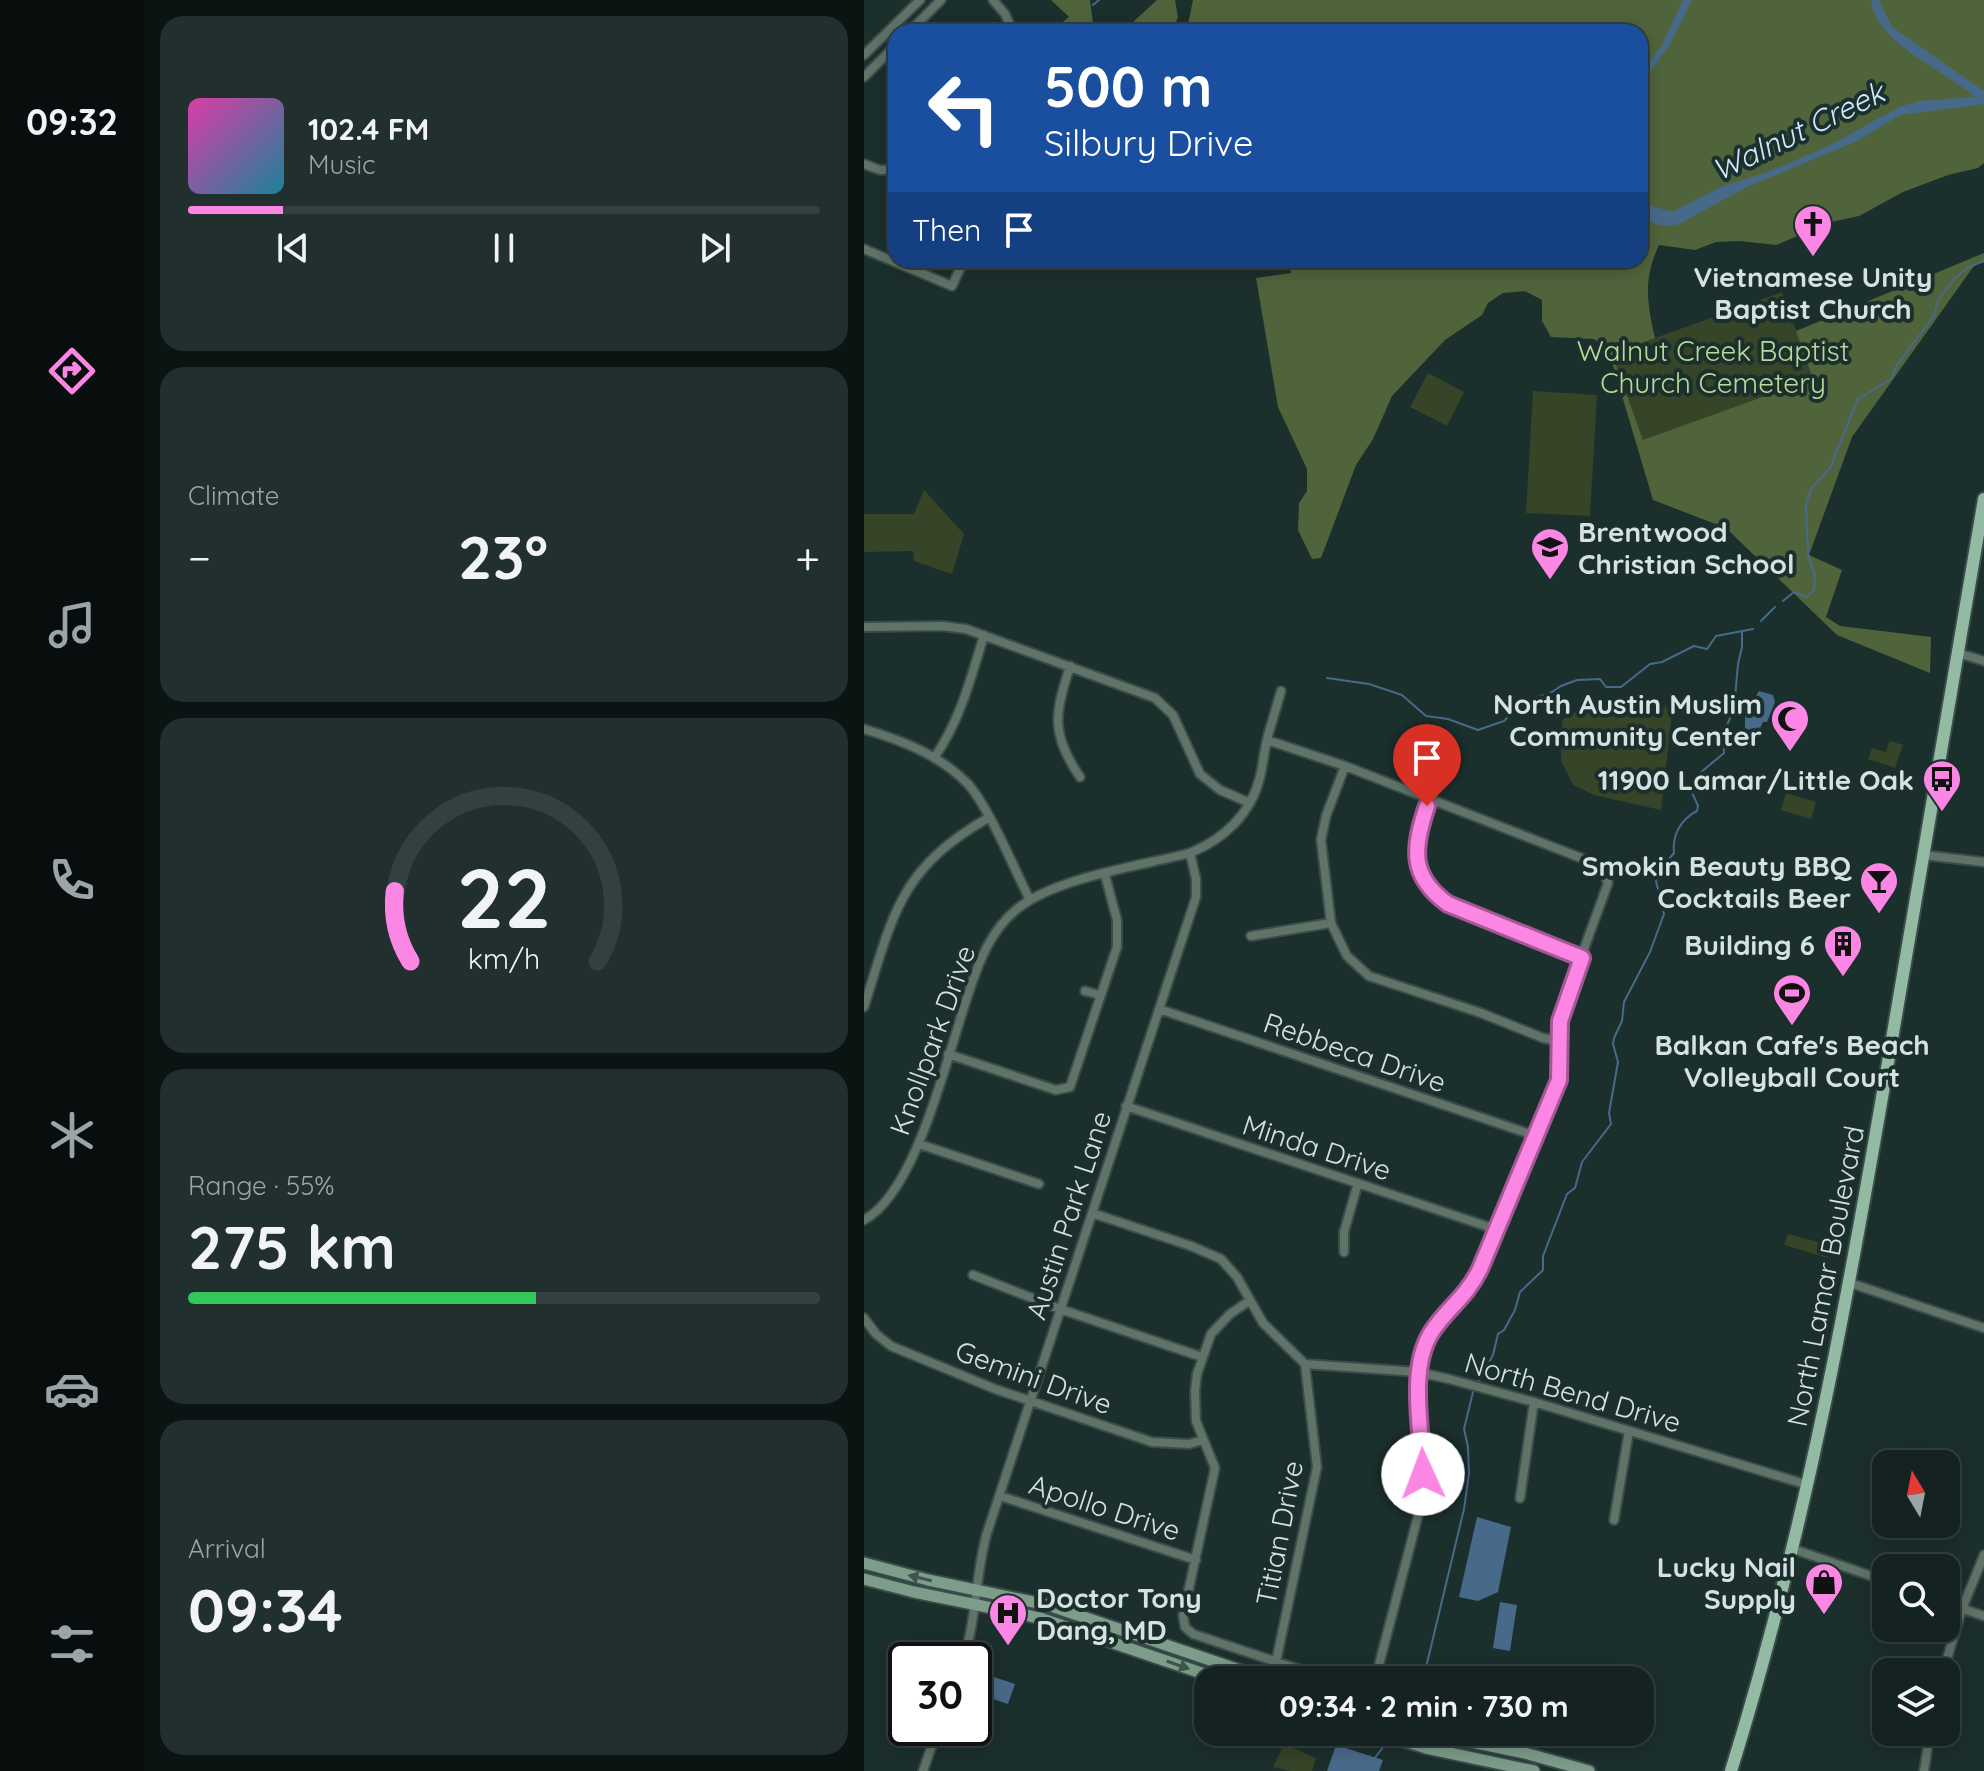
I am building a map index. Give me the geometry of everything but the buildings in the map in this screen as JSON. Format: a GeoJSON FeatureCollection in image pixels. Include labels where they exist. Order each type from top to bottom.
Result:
{"type":"FeatureCollection","features":[{"type":"Feature","properties":{"kind":"main road","name":"North Lamar Boulevard"},"geometry":{"type":"LineString","coordinates":[[1731,1771],[1809,1485],[1850,1283],[1984,499]]}},
{"type":"Feature","properties":{"kind":"main road"},"geometry":{"type":"LineString","coordinates":[[864,1563],[1024,1599],[1228,1666]]}},
{"type":"Feature","properties":{"kind":"main road"},"geometry":{"type":"LineString","coordinates":[[864,1579],[1040,1618],[1194,1671]]}},
{"type":"Feature","properties":{"kind":"main road"},"geometry":{"type":"LineString","coordinates":[[1082,1633],[1087,1618]]}},
{"type":"Feature","properties":{"kind":"main road"},"geometry":{"type":"LineString","coordinates":[[1420,1746],[1534,1771]]}},
{"type":"Feature","properties":{"kind":"main road"},"geometry":{"type":"LineString","coordinates":[[1490,1746],[1548,1758],[1589,1771]]}},
{"type":"Feature","properties":{"kind":"main road"},"geometry":{"type":"LineString","coordinates":[[1497,1763],[1499,1748]]}},
{"type":"Feature","properties":{"kind":"street"},"geometry":{"type":"LineString","coordinates":[[896,24],[920,0]]}},
{"type":"Feature","properties":{"kind":"street"},"geometry":{"type":"LineString","coordinates":[[919,24],[941,0]]}},
{"type":"Feature","properties":{"kind":"street"},"geometry":{"type":"LineString","coordinates":[[993,0],[1009,24]]}},
{"type":"Feature","properties":{"kind":"street"},"geometry":{"type":"LineString","coordinates":[[901,19],[906,24]]}},
{"type":"Feature","properties":{"kind":"street"},"geometry":{"type":"LineString","coordinates":[[864,55],[888,32]]}},
{"type":"Feature","properties":{"kind":"street"},"geometry":{"type":"LineString","coordinates":[[864,77],[888,53]]}},
{"type":"Feature","properties":{"kind":"street"},"geometry":{"type":"LineString","coordinates":[[864,164],[888,170]]}},
{"type":"Feature","properties":{"kind":"street"},"geometry":{"type":"LineString","coordinates":[[864,249],[888,259]]}},
{"type":"Feature","properties":{"kind":"street"},"geometry":{"type":"LineString","coordinates":[[909,268],[952,286],[960,268]]}},
{"type":"Feature","properties":{"kind":"street"},"geometry":{"type":"LineString","coordinates":[[864,627],[955,626],[1155,698],[1168,709],[1178,724],[1200,774],[1220,790],[1250,803]]}},
{"type":"Feature","properties":{"kind":"street"},"geometry":{"type":"LineString","coordinates":[[934,758],[959,716],[984,635]]}},
{"type":"Feature","properties":{"kind":"street"},"geometry":{"type":"LineString","coordinates":[[1958,653],[1984,661]]}},
{"type":"Feature","properties":{"kind":"street"},"geometry":{"type":"LineString","coordinates":[[1070,666],[1059,701],[1056,725],[1063,749],[1080,777]]}},
{"type":"Feature","properties":{"kind":"street","name":"Knollpark Drive"},"geometry":{"type":"LineString","coordinates":[[864,1220],[888,1202],[906,1173],[919,1144],[986,947],[1006,919],[1030,900],[1067,884],[1190,853],[1224,835],[1250,803],[1260,780],[1281,691]]}},
{"type":"Feature","properties":{"kind":"street"},"geometry":{"type":"LineString","coordinates":[[864,729],[898,739],[934,758],[968,784],[1030,900]]}},
{"type":"Feature","properties":{"kind":"street"},"geometry":{"type":"LineString","coordinates":[[1267,740],[1345,766],[1594,863],[1607,878],[1607,889],[1564,1004],[1559,1041],[1559,1080],[1472,1285],[1425,1343],[1418,1372],[1423,1474],[1418,1516],[1379,1666]]}},
{"type":"Feature","properties":{"kind":"street"},"geometry":{"type":"LineString","coordinates":[[1345,766],[1326,816],[1321,840],[1331,923],[1347,956],[1369,976],[1559,1041]]}},
{"type":"Feature","properties":{"kind":"street"},"geometry":{"type":"LineString","coordinates":[[1429,799],[1419,829],[1416,852],[1419,869],[1430,888],[1448,904],[1582,958]]}},
{"type":"Feature","properties":{"kind":"street"},"geometry":{"type":"LineString","coordinates":[[864,1007],[891,923],[909,884],[951,841],[988,818]]}},
{"type":"Feature","properties":{"kind":"street","name":"Austin Park Lane"},"geometry":{"type":"LineString","coordinates":[[969,1642],[980,1558],[1196,897],[1196,879],[1190,853]]}},
{"type":"Feature","properties":{"kind":"street"},"geometry":{"type":"LineString","coordinates":[[1924,855],[1984,862]]}},
{"type":"Feature","properties":{"kind":"street"},"geometry":{"type":"LineString","coordinates":[[948,1054],[1056,1090],[1070,1087],[1076,1077],[1117,947],[1118,933],[1105,875]]}},
{"type":"Feature","properties":{"kind":"street"},"geometry":{"type":"LineString","coordinates":[[1251,936],[1331,923]]}},
{"type":"Feature","properties":{"kind":"street"},"geometry":{"type":"LineString","coordinates":[[1085,991],[1100,995]]}},
{"type":"Feature","properties":{"kind":"street","name":"Rebbeca Drive"},"geometry":{"type":"LineString","coordinates":[[1159,1009],[1536,1136]]}},
{"type":"Feature","properties":{"kind":"street","name":"Minda Drive"},"geometry":{"type":"LineString","coordinates":[[1126,1106],[1495,1229]]}},
{"type":"Feature","properties":{"kind":"street"},"geometry":{"type":"LineString","coordinates":[[919,1144],[1039,1184]]}},
{"type":"Feature","properties":{"kind":"street"},"geometry":{"type":"LineString","coordinates":[[1344,1252],[1344,1232],[1358,1183]]}},
{"type":"Feature","properties":{"kind":"street"},"geometry":{"type":"LineString","coordinates":[[1092,1213],[1221,1259],[1237,1277],[1263,1323],[1305,1364]]}},
{"type":"Feature","properties":{"kind":"street"},"geometry":{"type":"LineString","coordinates":[[973,1275],[1060,1309],[1202,1357]]}},
{"type":"Feature","properties":{"kind":"street"},"geometry":{"type":"LineString","coordinates":[[1850,1283],[1984,1328]]}},
{"type":"Feature","properties":{"kind":"street"},"geometry":{"type":"LineString","coordinates":[[1249,1301],[1219,1323],[1202,1357],[1194,1405],[1203,1440],[1215,1468],[1183,1616],[1185,1627],[1193,1634],[1288,1666]]}},
{"type":"Feature","properties":{"kind":"street","name":"Gemini Drive"},"geometry":{"type":"LineString","coordinates":[[864,1318],[876,1334],[891,1346],[995,1389],[1152,1442],[1189,1444],[1203,1440]]}},
{"type":"Feature","properties":{"kind":"street","name":"North Bend Drive"},"geometry":{"type":"LineString","coordinates":[[1305,1364],[1418,1372],[1534,1402],[1809,1485]]}},
{"type":"Feature","properties":{"kind":"street","name":"Titian Drive"},"geometry":{"type":"LineString","coordinates":[[1276,1662],[1317,1467],[1305,1364]]}},
{"type":"Feature","properties":{"kind":"street"},"geometry":{"type":"LineString","coordinates":[[1520,1498],[1534,1402]]}},
{"type":"Feature","properties":{"kind":"street"},"geometry":{"type":"LineString","coordinates":[[1614,1520],[1629,1431]]}},
{"type":"Feature","properties":{"kind":"street","name":"Apollo Drive"},"geometry":{"type":"LineString","coordinates":[[1000,1496],[1196,1560]]}},
{"type":"Feature","properties":{"kind":"street"},"geometry":{"type":"LineString","coordinates":[[1793,1549],[1872,1576]]}},
{"type":"Feature","properties":{"kind":"street"},"geometry":{"type":"LineString","coordinates":[[1947,1658],[1962,1609],[1984,1555]]}},
{"type":"Feature","properties":{"kind":"street"},"geometry":{"type":"LineString","coordinates":[[1962,1609],[1984,1616]]}},
{"type":"Feature","properties":{"kind":"street"},"geometry":{"type":"LineString","coordinates":[[923,1771],[932,1746]]}},
{"type":"Feature","properties":{"kind":"street"},"geometry":{"type":"LineString","coordinates":[[1924,1771],[1928,1746]]}},
{"type":"Feature","properties":{"kind":"green space"},"geometry":{"type":"Polygon","coordinates":[[[1051,0],[1090,0],[1093,24],[1060,24],[1069,17],[1051,0]]]}},
{"type":"Feature","properties":{"kind":"green space"},"geometry":{"type":"Polygon","coordinates":[[[1157,0],[1175,0],[1178,17],[1175,24],[1135,24],[1134,21],[1157,0]]]}},
{"type":"Feature","properties":{"kind":"green space"},"geometry":{"type":"Polygon","coordinates":[[[1193,0],[1984,0],[1984,163],[1978,168],[1948,175],[1903,192],[1859,216],[1831,222],[1776,245],[1716,242],[1695,250],[1659,245],[1650,269],[1648,291],[1655,338],[1612,354],[1643,440],[1813,379],[1796,331],[1984,253],[1984,263],[1976,263],[1852,437],[1809,555],[1842,570],[1826,617],[1840,626],[1931,637],[1930,673],[1837,635],[1726,528],[1653,500],[1609,352],[1594,339],[1551,337],[1542,321],[1542,300],[1525,291],[1503,293],[1488,303],[1482,315],[1445,340],[1392,396],[1373,439],[1356,465],[1321,558],[1312,559],[1298,530],[1299,503],[1307,491],[1307,469],[1278,407],[1256,278],[1291,273],[1290,268],[1648,268],[1648,24],[1188,24],[1193,0]]]}},
{"type":"Feature","properties":{"kind":"green space","name":"Walnut Creek Baptist Church Cemetery"},"geometry":{"type":"Polygon","coordinates":[[[1782,292],[1814,379],[1643,441],[1611,354],[1782,292]]]}},
{"type":"Feature","properties":{"kind":"green space"},"geometry":{"type":"Polygon","coordinates":[[[1428,373],[1464,392],[1447,426],[1410,407],[1428,373]]]}},
{"type":"Feature","properties":{"kind":"green space"},"geometry":{"type":"Polygon","coordinates":[[[1533,391],[1597,395],[1590,516],[1526,513],[1533,391]]]}},
{"type":"Feature","properties":{"kind":"green space"},"geometry":{"type":"Polygon","coordinates":[[[924,490],[964,534],[952,574],[914,561],[913,551],[864,552],[864,514],[914,514],[924,490]]]}},
{"type":"Feature","properties":{"kind":"green space"},"geometry":{"type":"Polygon","coordinates":[[[1587,705],[1665,707],[1672,712],[1661,810],[1594,795],[1573,785],[1561,761],[1562,720],[1587,705]]]}},
{"type":"Feature","properties":{"kind":"green space"},"geometry":{"type":"Polygon","coordinates":[[[1890,741],[1903,745],[1895,768],[1868,759],[1872,748],[1886,752],[1890,741]]]}},
{"type":"Feature","properties":{"kind":"green space"},"geometry":{"type":"Polygon","coordinates":[[[1786,793],[1816,802],[1811,819],[1781,810],[1786,793]]]}},
{"type":"Feature","properties":{"kind":"green space"},"geometry":{"type":"Polygon","coordinates":[[[1788,1234],[1832,1246],[1828,1258],[1784,1245],[1788,1234]]]}},
{"type":"Feature","properties":{"kind":"green space"},"geometry":{"type":"Polygon","coordinates":[[[1283,1746],[1316,1758],[1312,1771],[1273,1767],[1283,1746]]]}},
{"type":"Feature","properties":{"kind":"water"},"geometry":{"type":"Polygon","coordinates":[[[1683,0],[1692,0],[1670,44],[1648,75],[1648,63],[1662,45],[1683,0]]]}},
{"type":"Feature","properties":{"kind":"water"},"geometry":{"type":"Polygon","coordinates":[[[1871,0],[1879,0],[1892,27],[1984,91],[1984,104],[1900,115],[1857,141],[1747,187],[1679,224],[1668,226],[1648,221],[1648,204],[1672,212],[1723,186],[1768,172],[1831,145],[1899,107],[1919,101],[1975,97],[1898,43],[1876,16],[1871,0]]]}},
{"type":"Feature","properties":{"kind":"water"},"geometry":{"type":"Polygon","coordinates":[[[1759,691],[1773,695],[1775,702],[1767,722],[1763,722],[1755,739],[1755,733],[1745,728],[1745,713],[1759,691]]]}},
{"type":"Feature","properties":{"kind":"water"},"geometry":{"type":"Polygon","coordinates":[[[1477,1517],[1511,1527],[1498,1592],[1478,1601],[1459,1597],[1477,1517]]]}},
{"type":"Feature","properties":{"kind":"water"},"geometry":{"type":"Polygon","coordinates":[[[1500,1602],[1517,1605],[1510,1651],[1493,1648],[1500,1602]]]}},
{"type":"Feature","properties":{"kind":"water"},"geometry":{"type":"Polygon","coordinates":[[[994,1677],[1015,1684],[1008,1704],[992,1699],[994,1677]]]}},
{"type":"Feature","properties":{"kind":"water"},"geometry":{"type":"Polygon","coordinates":[[[1336,1746],[1383,1760],[1379,1771],[1327,1771],[1336,1746]]]}},
{"type":"Feature","properties":{"kind":"waterway"},"geometry":{"type":"LineString","coordinates":[[1093,5],[1099,0]]}},
{"type":"Feature","properties":{"kind":"waterway"},"geometry":{"type":"LineString","coordinates":[[1783,601],[1794,592],[1806,597],[1814,590],[1815,576],[1808,554],[1806,504],[1811,489],[1830,468],[1858,399],[1891,379],[1897,365],[1934,316],[1938,300],[1955,278],[1967,268],[1984,261]]}},
{"type":"Feature","properties":{"kind":"waterway"},"geometry":{"type":"LineString","coordinates":[[1761,621],[1775,607]]}},
{"type":"Feature","properties":{"kind":"waterway"},"geometry":{"type":"LineString","coordinates":[[1327,678],[1369,684],[1402,695],[1426,716],[1448,719],[1478,730],[1504,721],[1522,703],[1577,680],[1600,679],[1606,687],[1621,687],[1650,664],[1662,662],[1694,646],[1707,649],[1716,636],[1753,629]]}},
{"type":"Feature","properties":{"kind":"waterway"},"geometry":{"type":"LineString","coordinates":[[1479,1381],[1493,1355],[1498,1334],[1504,1330],[1515,1310],[1520,1292],[1543,1270],[1543,1256],[1567,1194],[1575,1188],[1582,1162],[1611,1124],[1609,1113],[1618,1062],[1614,1038],[1622,1021],[1624,1002],[1650,952],[1664,914],[1656,881],[1674,853],[1674,840],[1679,828],[1686,818],[1697,811],[1698,806],[1690,788],[1700,773],[1724,753],[1723,734],[1734,709],[1742,631]]}},
{"type":"Feature","properties":{"kind":"waterway"},"geometry":{"type":"LineString","coordinates":[[1426,1666],[1464,1509],[1469,1474],[1464,1429],[1473,1392]]}},
{"type":"Feature","properties":{"kind":"waterway"},"geometry":{"type":"LineString","coordinates":[[1374,1759],[1384,1746]]}},
{"type":"Feature","properties":{"kind":"place","name":"Vietnamese Unity Baptist Church"},"geometry":{"type":"Point","coordinates":[1813,258]}},
{"type":"Feature","properties":{"kind":"place","name":"Brentwood Christian School"},"geometry":{"type":"Point","coordinates":[1550,581]}},
{"type":"Feature","properties":{"kind":"place","name":"North Austin Muslim Community Center"},"geometry":{"type":"Point","coordinates":[1790,753]}},
{"type":"Feature","properties":{"kind":"place","name":"11900 Lamar/Little Oak"},"geometry":{"type":"Point","coordinates":[1942,813]}},
{"type":"Feature","properties":{"kind":"place","name":"Smokin Beauty BBQ Cocktails Beer"},"geometry":{"type":"Point","coordinates":[1879,915]}},
{"type":"Feature","properties":{"kind":"place","name":"Building 6"},"geometry":{"type":"Point","coordinates":[1843,978]}},
{"type":"Feature","properties":{"kind":"place","name":"Balkan Cafe's Beach Volleyball Court"},"geometry":{"type":"Point","coordinates":[1792,1027]}},
{"type":"Feature","properties":{"kind":"place","name":"Lucky Nail Supply"},"geometry":{"type":"Point","coordinates":[1824,1616]}},
{"type":"Feature","properties":{"kind":"place","name":"Doctor Tony Dang, MD"},"geometry":{"type":"Point","coordinates":[1008,1647]}},
{"type":"Feature","properties":{"kind":"route"},"geometry":{"type":"LineString","coordinates":[[1423,1474],[1418,1372],[1425,1343],[1472,1285],[1559,1080],[1560,1021],[1582,958],[1448,904],[1439,897],[1422,877],[1416,852],[1419,829],[1427,806]]}},
{"type":"Feature","properties":{"kind":"water label","name":"Walnut Creek"},"geometry":{"type":"Point","coordinates":[1798,131]}}]}
